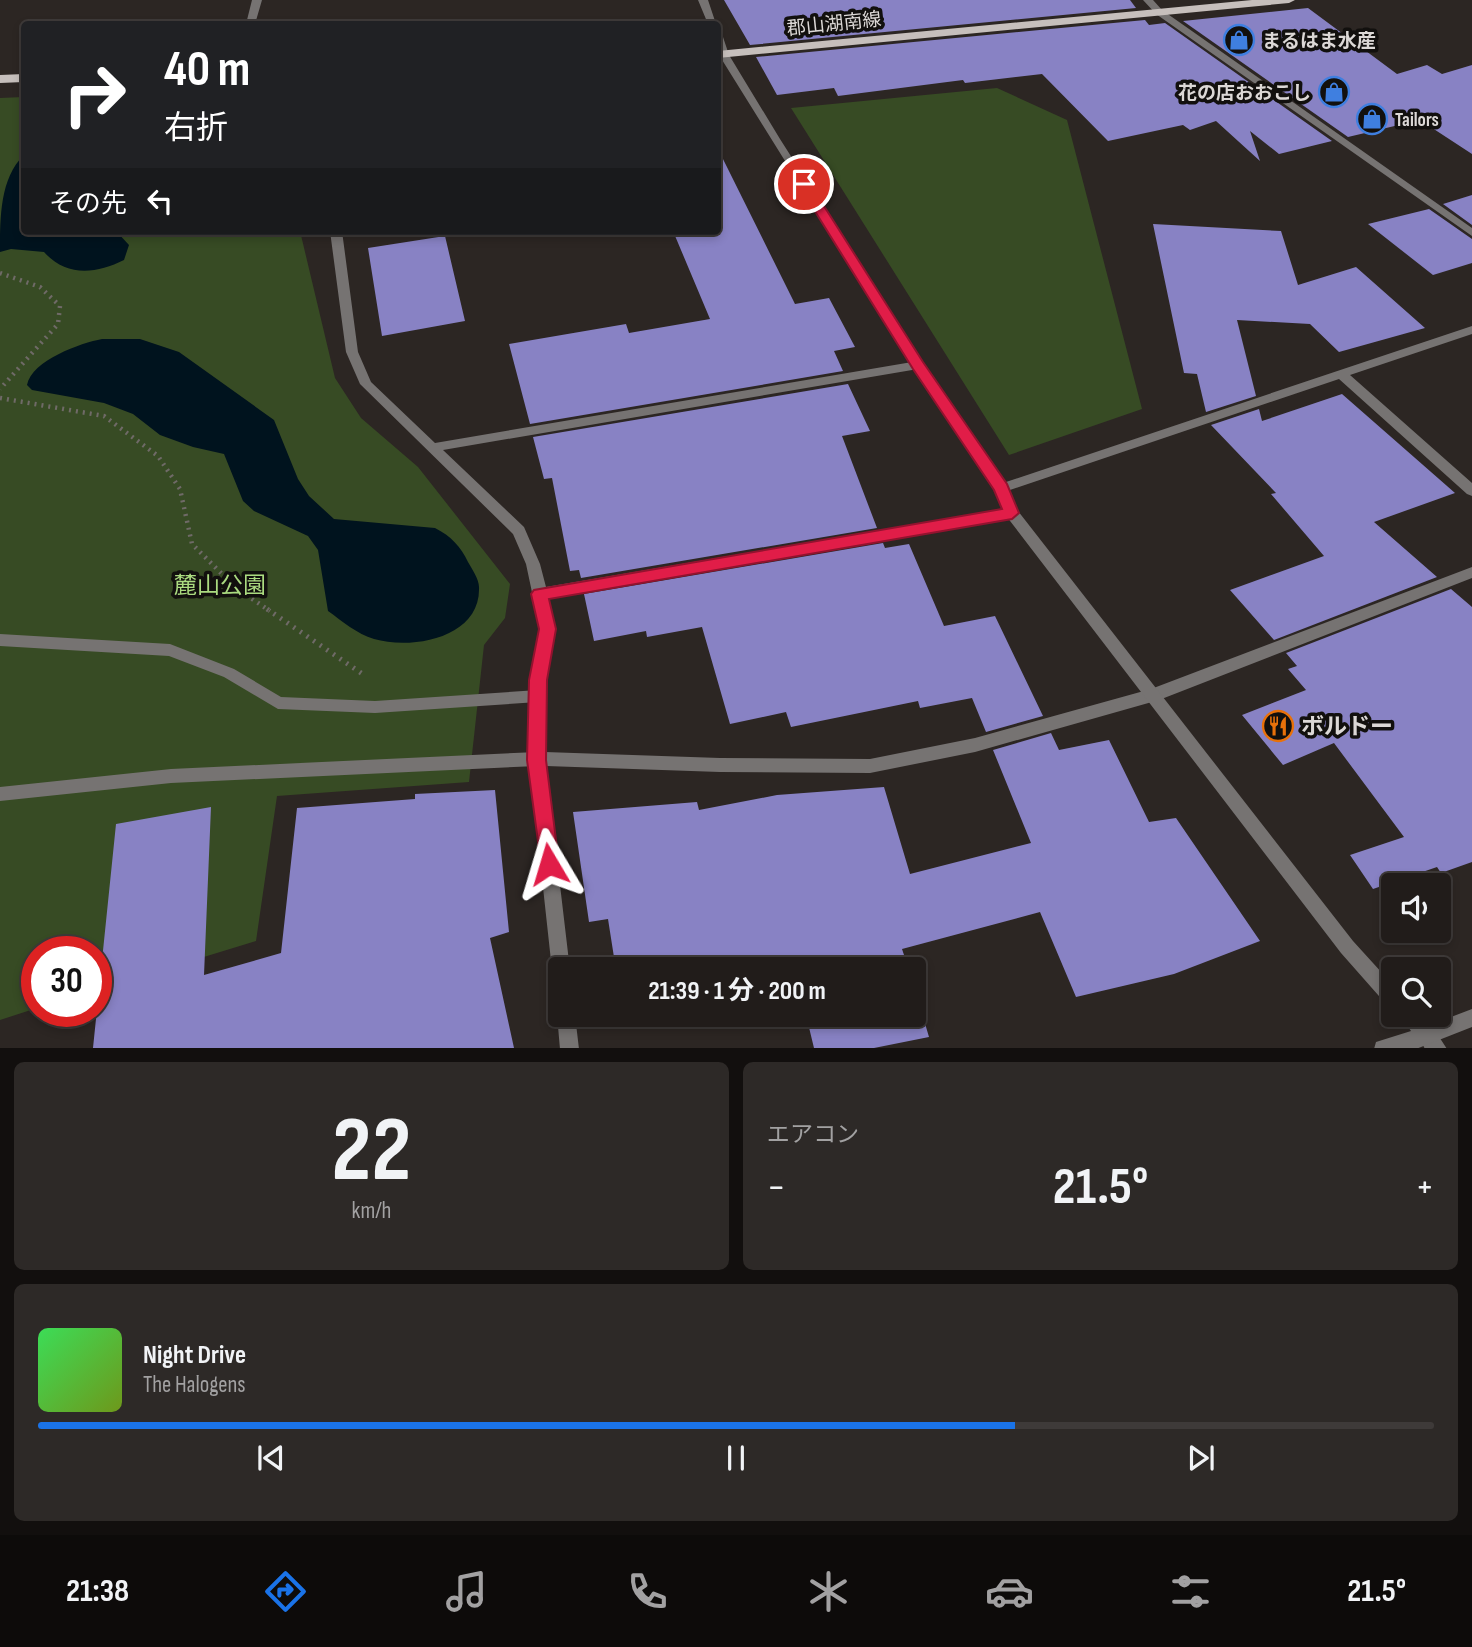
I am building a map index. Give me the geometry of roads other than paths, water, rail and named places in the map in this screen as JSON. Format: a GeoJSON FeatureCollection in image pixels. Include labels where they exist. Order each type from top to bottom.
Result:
{"type":"FeatureCollection","features":[{"type":"Feature","properties":{"kind":"main road","name":"郡山湖南線"},"geometry":{"type":"LineString","coordinates":[[721,55],[1289,0]]}},
{"type":"Feature","properties":{"kind":"main road"},"geometry":{"type":"LineString","coordinates":[[0,79],[21,78]]}},
{"type":"Feature","properties":{"kind":"street"},"geometry":{"type":"LineString","coordinates":[[251,21],[257,0]]}},
{"type":"Feature","properties":{"kind":"street"},"geometry":{"type":"LineString","coordinates":[[703,0],[711,21]]}},
{"type":"Feature","properties":{"kind":"street"},"geometry":{"type":"LineString","coordinates":[[1148,0],[1159,12],[1472,233]]}},
{"type":"Feature","properties":{"kind":"street"},"geometry":{"type":"LineString","coordinates":[[721,55],[918,365],[1002,488],[1012,513],[1339,937],[1381,984]]}},
{"type":"Feature","properties":{"kind":"street"},"geometry":{"type":"LineString","coordinates":[[337,235],[352,352],[366,384],[519,531],[533,564],[548,629],[538,696],[537,760],[560,957]]}},
{"type":"Feature","properties":{"kind":"street"},"geometry":{"type":"LineString","coordinates":[[1002,488],[1472,330]]}},
{"type":"Feature","properties":{"kind":"street"},"geometry":{"type":"LineString","coordinates":[[431,448],[918,365]]}},
{"type":"Feature","properties":{"kind":"street"},"geometry":{"type":"LineString","coordinates":[[1340,373],[1472,491]]}},
{"type":"Feature","properties":{"kind":"street"},"geometry":{"type":"LineString","coordinates":[[540,594],[1012,513]]}},
{"type":"Feature","properties":{"kind":"street"},"geometry":{"type":"LineString","coordinates":[[0,794],[171,776],[537,760],[870,766],[975,745],[1153,695],[1472,572]]}},
{"type":"Feature","properties":{"kind":"street"},"geometry":{"type":"LineString","coordinates":[[0,640],[170,650],[229,673],[278,703],[375,707],[538,696]]}},
{"type":"Feature","properties":{"kind":"street"},"geometry":{"type":"LineString","coordinates":[[1383,1048],[1432,1042],[1472,1018]]}},
{"type":"Feature","properties":{"kind":"street"},"geometry":{"type":"LineString","coordinates":[[567,1027],[570,1048]]}},
{"type":"Feature","properties":{"kind":"street"},"geometry":{"type":"LineString","coordinates":[[1419,1027],[1432,1042]]}},
{"type":"Feature","properties":{"kind":"water"},"geometry":{"type":"Polygon","coordinates":[[[21,158],[21,235],[120,235],[129,245],[124,260],[103,268],[82,271],[62,266],[44,252],[11,249],[0,252],[3,199],[16,164],[21,158]]]}},
{"type":"Feature","properties":{"kind":"water"},"geometry":{"type":"Polygon","coordinates":[[[102,339],[140,339],[179,352],[274,420],[298,479],[309,496],[334,519],[435,528],[446,535],[462,551],[478,581],[477,604],[469,618],[457,629],[424,641],[390,642],[362,634],[328,611],[318,550],[308,536],[254,511],[243,501],[224,454],[193,447],[160,435],[133,414],[104,403],[32,390],[27,385],[38,368],[58,354],[102,339]]]}},
{"type":"Feature","properties":{"kind":"place","name":"まるはま水産"},"geometry":{"type":"Point","coordinates":[1239,40]}},
{"type":"Feature","properties":{"kind":"place","name":"花の店おおこし"},"geometry":{"type":"Point","coordinates":[1334,92]}},
{"type":"Feature","properties":{"kind":"place","name":"Tailors"},"geometry":{"type":"Point","coordinates":[1372,119]}},
{"type":"Feature","properties":{"kind":"place","name":"ボルドー"},"geometry":{"type":"Point","coordinates":[1278,726]}},
{"type":"Feature","properties":{"kind":"park label","name":"麓山公園"},"geometry":{"type":"Point","coordinates":[220,585]}}]}
